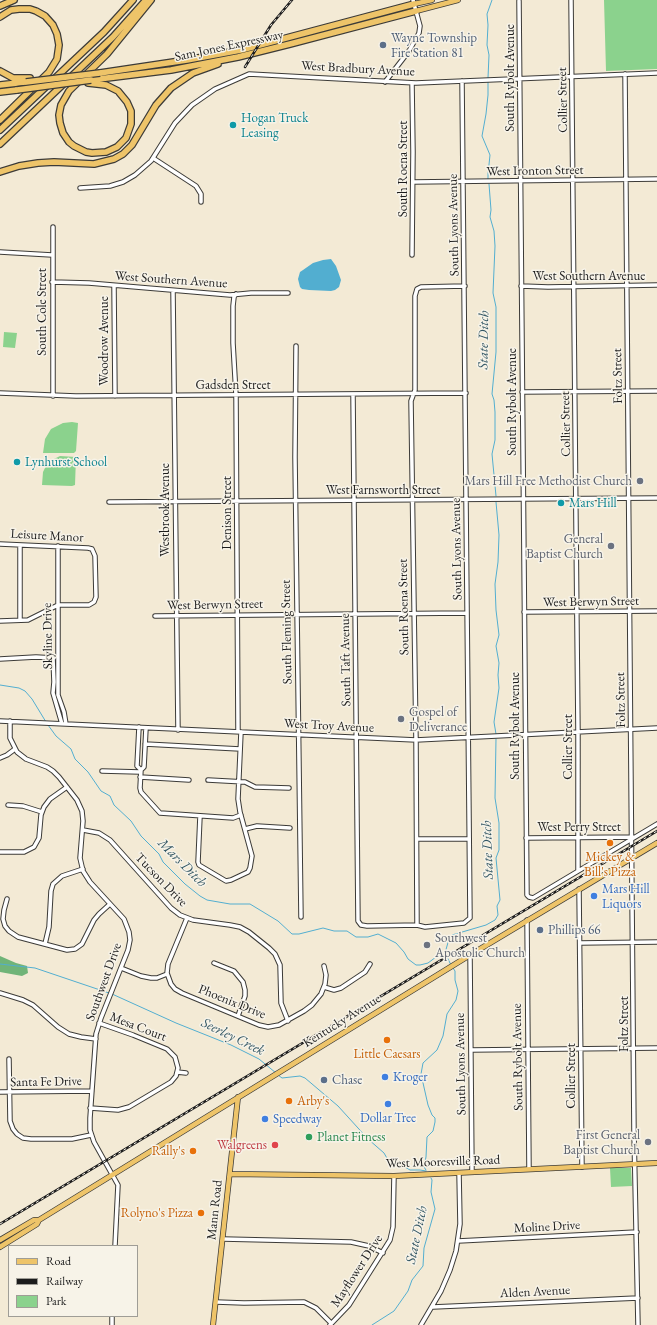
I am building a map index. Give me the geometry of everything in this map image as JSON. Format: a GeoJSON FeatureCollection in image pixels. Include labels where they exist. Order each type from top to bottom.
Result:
{"type":"FeatureCollection","features":[{"type":"Feature","properties":{"kind":"highway"},"geometry":{"type":"LineString","coordinates":[[0,6],[14,0]]}},
{"type":"Feature","properties":{"kind":"highway"},"geometry":{"type":"LineString","coordinates":[[0,130],[99,36],[133,0]]}},
{"type":"Feature","properties":{"kind":"highway"},"geometry":{"type":"LineString","coordinates":[[0,144],[113,37],[146,0]]}},
{"type":"Feature","properties":{"kind":"highway"},"geometry":{"type":"LineString","coordinates":[[0,92],[76,82],[90,82],[113,88],[123,95],[130,108],[131,121],[127,135],[118,147],[106,152],[92,153],[86,152],[74,146],[69,142],[63,133],[59,115],[61,105],[69,91],[107,54],[151,0]]}},
{"type":"Feature","properties":{"kind":"highway","name":"Sam Jones Expressway"},"geometry":{"type":"LineString","coordinates":[[28,80],[45,80],[100,73],[241,50],[413,2]]}},
{"type":"Feature","properties":{"kind":"highway"},"geometry":{"type":"LineString","coordinates":[[0,17],[11,10],[30,9],[36,11],[45,16],[52,23],[57,34],[59,45],[57,59],[49,72],[0,120]]}},
{"type":"Feature","properties":{"kind":"highway","name":"Sam Jones Expressway"},"geometry":{"type":"LineString","coordinates":[[90,82],[171,70],[238,57],[416,11]]}},
{"type":"Feature","properties":{"kind":"highway"},"geometry":{"type":"LineString","coordinates":[[0,172],[15,167],[54,162],[94,164],[108,161],[117,157],[125,152],[134,142],[156,105],[174,85],[196,72],[238,57]]}},
{"type":"Feature","properties":{"kind":"highway"},"geometry":{"type":"LineString","coordinates":[[0,71],[13,78],[28,80]]}},
{"type":"Feature","properties":{"kind":"highway"},"geometry":{"type":"LineString","coordinates":[[0,85],[28,80]]}},
{"type":"Feature","properties":{"kind":"main road","name":"Sam Jones Expressway"},"geometry":{"type":"LineString","coordinates":[[413,2],[432,0]]}},
{"type":"Feature","properties":{"kind":"main road","name":"Sam Jones Expressway"},"geometry":{"type":"LineString","coordinates":[[416,11],[458,0]]}},
{"type":"Feature","properties":{"kind":"main road","name":"Kentucky Avenue"},"geometry":{"type":"LineString","coordinates":[[0,1247],[37,1224],[39,1220],[272,1076],[579,888],[657,842]]}},
{"type":"Feature","properties":{"kind":"main road","name":"Mann Road"},"geometry":{"type":"LineString","coordinates":[[214,1325],[238,1097]]}},
{"type":"Feature","properties":{"kind":"main road","name":"West Mooresville Road"},"geometry":{"type":"LineString","coordinates":[[230,1174],[394,1176],[657,1163]]}},
{"type":"Feature","properties":{"kind":"main road","name":"Kentucky Avenue"},"geometry":{"type":"LineString","coordinates":[[0,1240],[34,1220],[39,1220]]}},
{"type":"Feature","properties":{"kind":"street","name":"Collier Street"},"geometry":{"type":"LineString","coordinates":[[571,0],[574,180],[578,871]]}},
{"type":"Feature","properties":{"kind":"street","name":"South Rybolt Avenue"},"geometry":{"type":"LineString","coordinates":[[519,1],[527,893],[529,897],[533,898],[578,871]]}},
{"type":"Feature","properties":{"kind":"street"},"geometry":{"type":"LineString","coordinates":[[385,82],[409,51],[419,35],[420,27],[413,2]]}},
{"type":"Feature","properties":{"kind":"street","name":"West Bradbury Avenue"},"geometry":{"type":"LineString","coordinates":[[80,188],[102,187],[129,179],[142,170],[153,158],[175,123],[192,105],[215,89],[244,76],[254,74],[385,82],[412,82],[657,73]]}},
{"type":"Feature","properties":{"kind":"street","name":"Foltz Street"},"geometry":{"type":"LineString","coordinates":[[625,74],[638,1325]]}},
{"type":"Feature","properties":{"kind":"street","name":"South Lyons Avenue"},"geometry":{"type":"LineString","coordinates":[[417,925],[425,927],[464,922],[470,918],[462,81]]}},
{"type":"Feature","properties":{"kind":"street","name":"South Roena Street"},"geometry":{"type":"LineString","coordinates":[[412,82],[412,255]]}},
{"type":"Feature","properties":{"kind":"street"},"geometry":{"type":"LineString","coordinates":[[153,158],[196,186],[200,194],[201,202]]}},
{"type":"Feature","properties":{"kind":"street","name":"West Ironton Street"},"geometry":{"type":"LineString","coordinates":[[413,182],[657,179]]}},
{"type":"Feature","properties":{"kind":"street","name":"South Cole Street"},"geometry":{"type":"LineString","coordinates":[[53,227],[53,396]]}},
{"type":"Feature","properties":{"kind":"street"},"geometry":{"type":"LineString","coordinates":[[0,252],[52,255]]}},
{"type":"Feature","properties":{"kind":"street","name":"West Southern Avenue"},"geometry":{"type":"LineString","coordinates":[[52,282],[89,283],[230,295],[251,293],[288,293]]}},
{"type":"Feature","properties":{"kind":"street","name":"West Southern Avenue"},"geometry":{"type":"LineString","coordinates":[[521,286],[574,287],[657,285]]}},
{"type":"Feature","properties":{"kind":"street","name":"Woodrow Avenue"},"geometry":{"type":"LineString","coordinates":[[114,286],[115,396]]}},
{"type":"Feature","properties":{"kind":"street","name":"South Roena Street"},"geometry":{"type":"LineString","coordinates":[[417,925],[411,401],[414,394],[415,296],[417,289],[425,287],[464,286]]}},
{"type":"Feature","properties":{"kind":"street","name":"Westbrook Avenue"},"geometry":{"type":"LineString","coordinates":[[173,291],[178,730]]}},
{"type":"Feature","properties":{"kind":"street","name":"Denison Street"},"geometry":{"type":"LineString","coordinates":[[200,816],[198,864],[226,881],[248,872],[252,856],[238,799],[240,749],[236,502],[236,395],[233,342],[233,306],[234,297],[236,294]]}},
{"type":"Feature","properties":{"kind":"street","name":"South Fleming Street"},"geometry":{"type":"LineString","coordinates":[[296,346],[298,735],[301,917]]}},
{"type":"Feature","properties":{"kind":"street"},"geometry":{"type":"LineString","coordinates":[[522,392],[657,391]]}},
{"type":"Feature","properties":{"kind":"street","name":"Gadsden Street"},"geometry":{"type":"LineString","coordinates":[[0,393],[53,396],[466,393]]}},
{"type":"Feature","properties":{"kind":"street","name":"South Taft Avenue"},"geometry":{"type":"LineString","coordinates":[[354,394],[358,921],[361,925],[417,925]]}},
{"type":"Feature","properties":{"kind":"street","name":"West Farnsworth Street"},"geometry":{"type":"LineString","coordinates":[[109,502],[657,498]]}},
{"type":"Feature","properties":{"kind":"street","name":"Leisure Manor"},"geometry":{"type":"LineString","coordinates":[[0,544],[58,546],[88,548],[93,550],[95,555],[96,597],[93,603],[88,605],[58,605]]}},
{"type":"Feature","properties":{"kind":"street"},"geometry":{"type":"LineString","coordinates":[[20,545],[20,620]]}},
{"type":"Feature","properties":{"kind":"street","name":"Skyline Drive"},"geometry":{"type":"LineString","coordinates":[[58,546],[58,605],[55,658],[58,695],[64,712],[64,724]]}},
{"type":"Feature","properties":{"kind":"street"},"geometry":{"type":"LineString","coordinates":[[0,621],[30,620],[58,605]]}},
{"type":"Feature","properties":{"kind":"street","name":"West Berwyn Street"},"geometry":{"type":"LineString","coordinates":[[524,612],[657,611]]}},
{"type":"Feature","properties":{"kind":"street","name":"West Berwyn Street"},"geometry":{"type":"LineString","coordinates":[[155,616],[467,613]]}},
{"type":"Feature","properties":{"kind":"street"},"geometry":{"type":"LineString","coordinates":[[0,659],[36,657],[55,658]]}},
{"type":"Feature","properties":{"kind":"street","name":"West Troy Avenue"},"geometry":{"type":"LineString","coordinates":[[0,721],[416,740],[657,728]]}},
{"type":"Feature","properties":{"kind":"street"},"geometry":{"type":"LineString","coordinates":[[10,721],[10,738],[15,749],[25,758],[52,770],[57,775],[77,800],[83,818],[80,855],[82,869],[60,877],[52,886],[45,944]]}},
{"type":"Feature","properties":{"kind":"street"},"geometry":{"type":"LineString","coordinates":[[139,728],[137,766],[140,773],[140,791],[160,813],[233,818],[241,815]]}},
{"type":"Feature","properties":{"kind":"street"},"geometry":{"type":"LineString","coordinates":[[140,773],[144,767],[146,728]]}},
{"type":"Feature","properties":{"kind":"street"},"geometry":{"type":"LineString","coordinates":[[145,744],[240,749]]}},
{"type":"Feature","properties":{"kind":"street"},"geometry":{"type":"LineString","coordinates":[[0,758],[15,749]]}},
{"type":"Feature","properties":{"kind":"street"},"geometry":{"type":"LineString","coordinates":[[102,771],[140,773],[189,780]]}},
{"type":"Feature","properties":{"kind":"street"},"geometry":{"type":"LineString","coordinates":[[208,780],[245,782],[256,787],[289,788]]}},
{"type":"Feature","properties":{"kind":"street"},"geometry":{"type":"LineString","coordinates":[[0,852],[22,852],[34,847],[40,836],[42,812],[48,801],[67,787]]}},
{"type":"Feature","properties":{"kind":"street"},"geometry":{"type":"LineString","coordinates":[[8,805],[23,806],[42,812]]}},
{"type":"Feature","properties":{"kind":"street"},"geometry":{"type":"LineString","coordinates":[[578,871],[657,824]]}},
{"type":"Feature","properties":{"kind":"street"},"geometry":{"type":"LineString","coordinates":[[245,829],[257,826],[290,828]]}},
{"type":"Feature","properties":{"kind":"street","name":"Tucson Drive"},"geometry":{"type":"LineString","coordinates":[[83,830],[99,833],[110,840],[174,910],[186,918],[240,927],[251,933],[272,950],[277,957],[280,967],[281,1003],[288,1021]]}},
{"type":"Feature","properties":{"kind":"street"},"geometry":{"type":"LineString","coordinates":[[417,839],[469,838]]}},
{"type":"Feature","properties":{"kind":"street","name":"West Perry Street"},"geometry":{"type":"LineString","coordinates":[[526,838],[633,838]]}},
{"type":"Feature","properties":{"kind":"street","name":"Southwest Drive"},"geometry":{"type":"LineString","coordinates":[[82,869],[87,878],[126,922],[130,935],[129,947],[99,1023],[96,1039],[90,1108],[90,1122],[96,1148],[118,1185],[115,1245]]}},
{"type":"Feature","properties":{"kind":"street","name":"Collier Street"},"geometry":{"type":"LineString","coordinates":[[579,888],[582,1167]]}},
{"type":"Feature","properties":{"kind":"street"},"geometry":{"type":"LineString","coordinates":[[7,899],[4,907],[3,918],[8,930],[16,936],[67,950],[78,947],[84,941],[97,916],[110,904]]}},
{"type":"Feature","properties":{"kind":"street"},"geometry":{"type":"LineString","coordinates":[[121,968],[141,976],[151,978],[157,978],[167,974],[168,964],[186,918]]}},
{"type":"Feature","properties":{"kind":"street","name":"South Rybolt Avenue"},"geometry":{"type":"LineString","coordinates":[[527,920],[529,1170]]}},
{"type":"Feature","properties":{"kind":"street"},"geometry":{"type":"LineString","coordinates":[[580,943],[657,942]]}},
{"type":"Feature","properties":{"kind":"street","name":"South Lyons Avenue"},"geometry":{"type":"LineString","coordinates":[[470,955],[472,1172]]}},
{"type":"Feature","properties":{"kind":"street"},"geometry":{"type":"LineString","coordinates":[[214,963],[234,972],[243,982],[245,998],[238,1016]]}},
{"type":"Feature","properties":{"kind":"street"},"geometry":{"type":"LineString","coordinates":[[324,966],[326,976],[324,987],[334,990],[341,988],[365,972],[370,964]]}},
{"type":"Feature","properties":{"kind":"street","name":"Phoenix Drive"},"geometry":{"type":"LineString","coordinates":[[167,974],[171,984],[178,991],[268,1027],[279,1025],[288,1021],[312,1005],[324,987]]}},
{"type":"Feature","properties":{"kind":"street"},"geometry":{"type":"LineString","coordinates":[[0,993],[34,1005],[58,1027],[70,1034],[96,1039]]}},
{"type":"Feature","properties":{"kind":"street","name":"Mesa Court"},"geometry":{"type":"LineString","coordinates":[[99,1023],[129,1033],[170,1051],[177,1060],[177,1072]]}},
{"type":"Feature","properties":{"kind":"street"},"geometry":{"type":"LineString","coordinates":[[471,1050],[657,1048]]}},
{"type":"Feature","properties":{"kind":"street"},"geometry":{"type":"LineString","coordinates":[[9,1059],[11,1124],[16,1133],[23,1138],[29,1139],[72,1139],[92,1135]]}},
{"type":"Feature","properties":{"kind":"street"},"geometry":{"type":"LineString","coordinates":[[90,1108],[118,1110],[129,1107],[171,1082],[176,1076],[177,1072],[186,1073]]}},
{"type":"Feature","properties":{"kind":"street","name":"Santa Fe Drive"},"geometry":{"type":"LineString","coordinates":[[0,1092],[92,1091]]}},
{"type":"Feature","properties":{"kind":"street"},"geometry":{"type":"LineString","coordinates":[[421,1325],[433,1307],[447,1279],[458,1241],[460,1224],[459,1173]]}},
{"type":"Feature","properties":{"kind":"street","name":"Mayflower Drive"},"geometry":{"type":"LineString","coordinates":[[331,1324],[349,1305],[390,1240],[393,1228],[394,1176]]}},
{"type":"Feature","properties":{"kind":"street","name":"Moline Drive"},"geometry":{"type":"LineString","coordinates":[[458,1241],[637,1232]]}},
{"type":"Feature","properties":{"kind":"street"},"geometry":{"type":"LineString","coordinates":[[223,1239],[351,1242],[369,1246],[383,1253]]}},
{"type":"Feature","properties":{"kind":"street","name":"Alden Avenue"},"geometry":{"type":"LineString","coordinates":[[433,1307],[638,1298]]}},
{"type":"Feature","properties":{"kind":"street"},"geometry":{"type":"LineString","coordinates":[[216,1302],[304,1302],[315,1307],[331,1324]]}},
{"type":"Feature","properties":{"kind":"green space"},"geometry":{"type":"Polygon","coordinates":[[[604,0],[657,0],[657,69],[606,71],[604,0]]]}},
{"type":"Feature","properties":{"kind":"green space"},"geometry":{"type":"Polygon","coordinates":[[[4,332],[17,333],[15,348],[3,347],[4,332]]]}},
{"type":"Feature","properties":{"kind":"green space"},"geometry":{"type":"Polygon","coordinates":[[[63,423],[78,423],[76,451],[74,453],[43,453],[45,439],[51,429],[63,423]]]}},
{"type":"Feature","properties":{"kind":"green space"},"geometry":{"type":"Polygon","coordinates":[[[60,456],[76,457],[75,485],[42,485],[43,472],[45,468],[52,460],[60,456]]]}},
{"type":"Feature","properties":{"kind":"green space"},"geometry":{"type":"Polygon","coordinates":[[[0,956],[27,966],[28,973],[22,976],[0,972],[0,956]]]}},
{"type":"Feature","properties":{"kind":"green space"},"geometry":{"type":"Polygon","coordinates":[[[610,1168],[631,1168],[632,1186],[611,1187],[610,1168]]]}},
{"type":"Feature","properties":{"kind":"water"},"geometry":{"type":"Polygon","coordinates":[[[331,259],[336,266],[341,280],[339,287],[331,291],[309,290],[302,289],[300,287],[298,279],[300,272],[313,263],[331,259]]]}},
{"type":"Feature","properties":{"kind":"waterway","name":"State Ditch"},"geometry":{"type":"LineString","coordinates":[[488,78],[489,55],[487,45],[487,14],[492,0]]}},
{"type":"Feature","properties":{"kind":"waterway","name":"State Ditch"},"geometry":{"type":"LineString","coordinates":[[488,81],[486,114],[482,136],[490,155],[488,179]]}},
{"type":"Feature","properties":{"kind":"waterway","name":"State Ditch"},"geometry":{"type":"LineString","coordinates":[[489,184],[491,210],[490,217],[494,231],[495,246],[493,293],[496,307],[496,352],[492,394],[495,412],[495,440],[492,454],[496,496]]}},
{"type":"Feature","properties":{"kind":"waterway","name":"State Ditch"},"geometry":{"type":"LineString","coordinates":[[496,502],[499,535],[498,562],[495,584],[499,635],[496,646],[499,663],[499,688],[494,722],[496,734]]}},
{"type":"Feature","properties":{"kind":"waterway","name":"Mars Ditch"},"geometry":{"type":"LineString","coordinates":[[0,685],[19,688],[25,691],[32,699],[46,722]]}},
{"type":"Feature","properties":{"kind":"waterway","name":"Mars Ditch"},"geometry":{"type":"LineString","coordinates":[[48,725],[56,736],[71,749],[75,759],[88,772],[101,791],[110,796],[114,805],[131,821],[141,836],[159,854],[163,862],[185,884],[200,896],[207,900],[230,904],[250,904],[278,921],[292,934],[299,934],[323,928],[334,931],[347,931],[356,937],[368,937],[378,934],[396,943],[408,959],[416,965],[428,963],[436,957],[446,955]]}},
{"type":"Feature","properties":{"kind":"waterway","name":"State Ditch"},"geometry":{"type":"LineString","coordinates":[[451,965],[445,953],[449,939],[452,935],[486,925],[495,920],[498,915],[497,906],[500,900],[496,858],[499,850],[499,823],[495,798],[496,739]]}},
{"type":"Feature","properties":{"kind":"waterway","name":"Seerley Creek"},"geometry":{"type":"LineString","coordinates":[[0,964],[35,968],[109,993]]}},
{"type":"Feature","properties":{"kind":"waterway","name":"State Ditch"},"geometry":{"type":"LineString","coordinates":[[426,1170],[424,1167],[427,1137],[433,1131],[435,1118],[432,1115],[428,1105],[421,1074],[423,1063],[437,1050],[443,1036],[447,1014],[456,1000],[458,991],[455,980],[455,971],[453,968]]}},
{"type":"Feature","properties":{"kind":"waterway","name":"Seerley Creek"},"geometry":{"type":"LineString","coordinates":[[112,994],[176,1023],[231,1045],[259,1059],[276,1073]]}},
{"type":"Feature","properties":{"kind":"waterway","name":"Seerley Creek"},"geometry":{"type":"LineString","coordinates":[[278,1075],[282,1078],[300,1076],[305,1078],[338,1106],[368,1139],[384,1153],[391,1164],[405,1167],[410,1170],[426,1171]]}},
{"type":"Feature","properties":{"kind":"waterway","name":"State Ditch"},"geometry":{"type":"LineString","coordinates":[[372,1325],[394,1311],[408,1291],[412,1280],[423,1266],[424,1248],[435,1209],[431,1192],[431,1178]]}},
{"type":"Feature","properties":{"kind":"railway"},"geometry":{"type":"LineString","coordinates":[[245,67],[271,25],[292,0]]}},
{"type":"Feature","properties":{"kind":"railway"},"geometry":{"type":"LineString","coordinates":[[0,1224],[657,831]]}},
{"type":"Feature","properties":{"kind":"place","name":"Wayne Township Fire Station 81"},"geometry":{"type":"Point","coordinates":[383,45]}},
{"type":"Feature","properties":{"kind":"place","name":"Hogan Truck Leasing"},"geometry":{"type":"Point","coordinates":[233,125]}},
{"type":"Feature","properties":{"kind":"place","name":"Lynhurst School"},"geometry":{"type":"Point","coordinates":[17,462]}},
{"type":"Feature","properties":{"kind":"place","name":"Mars Hill Free Methodist Church"},"geometry":{"type":"Point","coordinates":[640,481]}},
{"type":"Feature","properties":{"kind":"place","name":"Mars Hill"},"geometry":{"type":"Point","coordinates":[561,503]}},
{"type":"Feature","properties":{"kind":"place","name":"General Baptist Church"},"geometry":{"type":"Point","coordinates":[611,546]}},
{"type":"Feature","properties":{"kind":"place","name":"Gospel of Deliverance"},"geometry":{"type":"Point","coordinates":[401,719]}},
{"type":"Feature","properties":{"kind":"place","name":"Mickey & Bill's Pizza"},"geometry":{"type":"Point","coordinates":[610,843]}},
{"type":"Feature","properties":{"kind":"place","name":"Mars Hill Liquors"},"geometry":{"type":"Point","coordinates":[594,896]}},
{"type":"Feature","properties":{"kind":"place","name":"Phillips 66"},"geometry":{"type":"Point","coordinates":[540,930]}},
{"type":"Feature","properties":{"kind":"place","name":"Southwest Apostolic Church"},"geometry":{"type":"Point","coordinates":[427,945]}},
{"type":"Feature","properties":{"kind":"place","name":"Little Caesars"},"geometry":{"type":"Point","coordinates":[387,1040]}},
{"type":"Feature","properties":{"kind":"place","name":"Kroger"},"geometry":{"type":"Point","coordinates":[385,1077]}},
{"type":"Feature","properties":{"kind":"place","name":"Chase"},"geometry":{"type":"Point","coordinates":[324,1080]}},
{"type":"Feature","properties":{"kind":"place","name":"Arby's"},"geometry":{"type":"Point","coordinates":[289,1101]}},
{"type":"Feature","properties":{"kind":"place","name":"Dollar Tree"},"geometry":{"type":"Point","coordinates":[388,1104]}},
{"type":"Feature","properties":{"kind":"place","name":"Speedway"},"geometry":{"type":"Point","coordinates":[265,1119]}},
{"type":"Feature","properties":{"kind":"place","name":"Planet Fitness"},"geometry":{"type":"Point","coordinates":[309,1137]}},
{"type":"Feature","properties":{"kind":"place","name":"First General Baptist Church"},"geometry":{"type":"Point","coordinates":[648,1142]}},
{"type":"Feature","properties":{"kind":"place","name":"Walgreens"},"geometry":{"type":"Point","coordinates":[275,1145]}},
{"type":"Feature","properties":{"kind":"place","name":"Rally's"},"geometry":{"type":"Point","coordinates":[193,1151]}},
{"type":"Feature","properties":{"kind":"place","name":"Rolyno's Pizza"},"geometry":{"type":"Point","coordinates":[201,1213]}}]}
